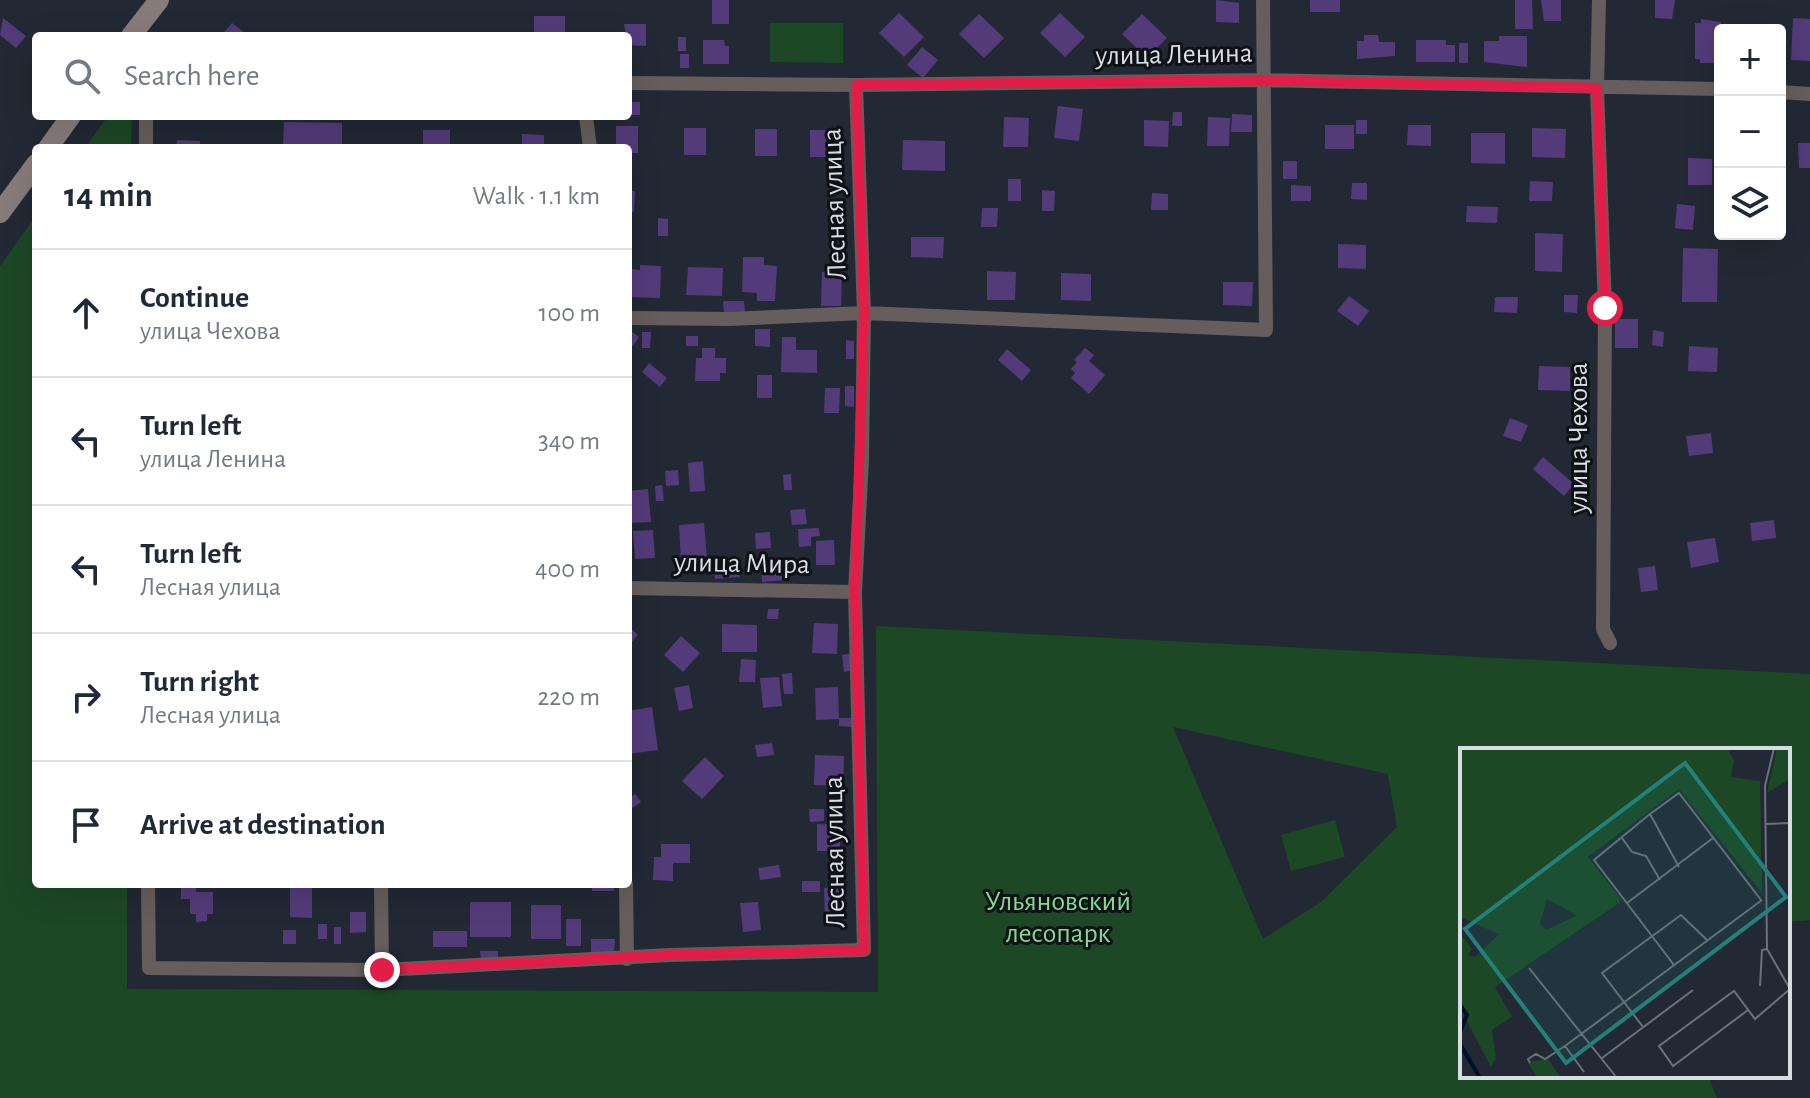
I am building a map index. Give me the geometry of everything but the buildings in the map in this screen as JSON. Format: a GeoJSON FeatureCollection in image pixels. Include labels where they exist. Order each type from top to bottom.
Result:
{"type":"FeatureCollection","features":[{"type":"Feature","properties":{"kind":"main road"},"geometry":{"type":"LineString","coordinates":[[134,32],[159,0]]}},
{"type":"Feature","properties":{"kind":"main road"},"geometry":{"type":"LineString","coordinates":[[51,144],[68,120]]}},
{"type":"Feature","properties":{"kind":"main road"},"geometry":{"type":"LineString","coordinates":[[0,213],[32,169]]}},
{"type":"Feature","properties":{"kind":"street"},"geometry":{"type":"LineString","coordinates":[[632,318],[730,319],[864,313],[1266,330],[1263,0]]}},
{"type":"Feature","properties":{"kind":"street","name":"улица Чехова"},"geometry":{"type":"LineString","coordinates":[[1599,0],[1597,88],[1605,308],[1603,629],[1610,643]]}},
{"type":"Feature","properties":{"kind":"street","name":"улица Ленина"},"geometry":{"type":"LineString","coordinates":[[632,83],[856,85],[1263,80],[1714,89]]}},
{"type":"Feature","properties":{"kind":"street","name":"Лесная улица"},"geometry":{"type":"LineString","coordinates":[[148,888],[149,968],[382,970],[864,950],[855,592],[864,313],[856,85]]}},
{"type":"Feature","properties":{"kind":"street"},"geometry":{"type":"LineString","coordinates":[[1786,92],[1810,94]]}},
{"type":"Feature","properties":{"kind":"street"},"geometry":{"type":"LineString","coordinates":[[146,120],[146,144]]}},
{"type":"Feature","properties":{"kind":"street"},"geometry":{"type":"LineString","coordinates":[[586,120],[590,144]]}},
{"type":"Feature","properties":{"kind":"street","name":"улица Мира"},"geometry":{"type":"LineString","coordinates":[[632,588],[855,592]]}},
{"type":"Feature","properties":{"kind":"street"},"geometry":{"type":"LineString","coordinates":[[381,888],[382,970]]}},
{"type":"Feature","properties":{"kind":"street"},"geometry":{"type":"LineString","coordinates":[[626,888],[627,959]]}},
{"type":"Feature","properties":{"kind":"green space"},"geometry":{"type":"Polygon","coordinates":[[[770,23],[843,23],[843,63],[770,62],[770,23]]]}},
{"type":"Feature","properties":{"kind":"green space"},"geometry":{"type":"Polygon","coordinates":[[[105,120],[132,120],[131,144],[88,144],[105,120]]]}},
{"type":"Feature","properties":{"kind":"green space","name":"Ульяновский лесопарк"},"geometry":{"type":"Polygon","coordinates":[[[32,222],[32,888],[127,888],[127,989],[878,992],[876,626],[1810,674],[1810,920],[1790,922],[1790,748],[1460,748],[1460,1078],[1709,1078],[1717,1098],[0,1098],[0,266],[32,222]],[[1173,727],[1263,939],[1321,902],[1397,827],[1388,774],[1173,727]]]}},
{"type":"Feature","properties":{"kind":"green space"},"geometry":{"type":"Polygon","coordinates":[[[1335,820],[1345,857],[1291,871],[1281,835],[1335,820]]]}},
{"type":"Feature","properties":{"kind":"route"},"geometry":{"type":"LineString","coordinates":[[382,970],[670,955],[864,950],[855,592],[862,460],[864,313],[856,85],[1263,80],[1597,88],[1605,308]]}}]}
